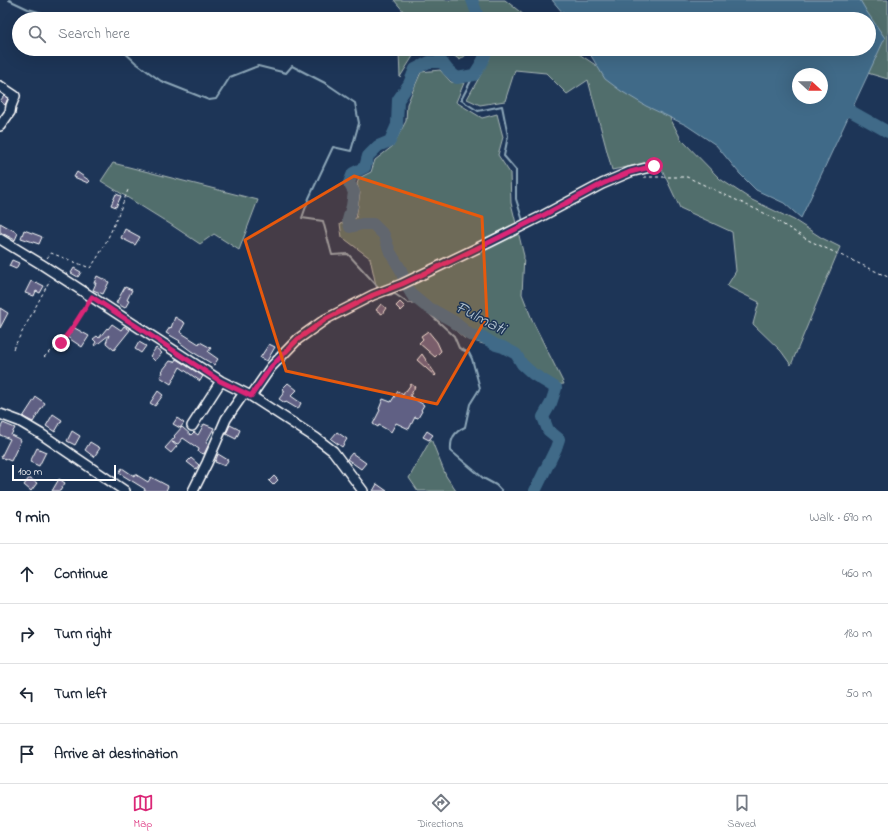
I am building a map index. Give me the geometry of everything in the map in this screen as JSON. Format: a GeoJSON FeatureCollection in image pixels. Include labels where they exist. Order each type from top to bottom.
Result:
{"type":"FeatureCollection","features":[{"type":"Feature","properties":{"kind":"street"},"geometry":{"type":"LineString","coordinates":[[0,86],[15,96],[10,112],[0,126]]}},
{"type":"Feature","properties":{"kind":"street"},"geometry":{"type":"LineString","coordinates":[[193,491],[207,463],[226,418],[298,339],[326,319],[373,295],[434,269],[490,242],[602,184],[630,172],[654,166]]}},
{"type":"Feature","properties":{"kind":"street"},"geometry":{"type":"LineString","coordinates":[[0,239],[42,264],[220,381],[247,394],[316,438],[332,451],[363,491]]}},
{"type":"Feature","properties":{"kind":"street"},"geometry":{"type":"LineString","coordinates":[[192,426],[220,381]]}},
{"type":"Feature","properties":{"kind":"street"},"geometry":{"type":"LineString","coordinates":[[0,414],[19,421],[41,434],[125,491]]}},
{"type":"Feature","properties":{"kind":"path"},"geometry":{"type":"LineString","coordinates":[[640,178],[687,177],[766,214],[808,240],[888,277]]}},
{"type":"Feature","properties":{"kind":"path"},"geometry":{"type":"LineString","coordinates":[[42,264],[51,253],[90,268],[96,260],[111,230],[128,190]]}},
{"type":"Feature","properties":{"kind":"path"},"geometry":{"type":"LineString","coordinates":[[13,349],[54,272]]}},
{"type":"Feature","properties":{"kind":"path"},"geometry":{"type":"LineString","coordinates":[[44,357],[61,343],[92,297]]}},
{"type":"Feature","properties":{"kind":"highlighted area"},"geometry":{"type":"Polygon","coordinates":[[[354,176],[482,217],[487,317],[437,404],[286,371],[245,240],[354,176]]]}},
{"type":"Feature","properties":{"kind":"green space"},"geometry":{"type":"Polygon","coordinates":[[[394,0],[505,0],[520,12],[404,12],[394,0]]]}},
{"type":"Feature","properties":{"kind":"green space"},"geometry":{"type":"Polygon","coordinates":[[[755,0],[888,0],[888,79],[864,72],[867,56],[876,56],[876,12],[827,12],[755,0]]]}},
{"type":"Feature","properties":{"kind":"green space"},"geometry":{"type":"Polygon","coordinates":[[[399,56],[413,56],[400,77],[399,56]]]}},
{"type":"Feature","properties":{"kind":"green space"},"geometry":{"type":"Polygon","coordinates":[[[454,56],[465,56],[460,60],[454,56]]]}},
{"type":"Feature","properties":{"kind":"green space"},"geometry":{"type":"Polygon","coordinates":[[[490,56],[582,56],[668,114],[681,139],[720,179],[752,200],[794,220],[822,238],[840,247],[791,365],[781,351],[753,324],[759,302],[727,286],[736,271],[732,232],[680,208],[658,161],[612,170],[588,80],[567,94],[546,73],[515,70],[505,101],[480,105],[467,99],[490,56]]]}},
{"type":"Feature","properties":{"kind":"green space"},"geometry":{"type":"Polygon","coordinates":[[[440,70],[451,82],[464,83],[456,102],[482,118],[497,114],[503,137],[498,155],[510,173],[511,203],[524,256],[522,294],[533,322],[564,384],[551,385],[533,374],[522,364],[516,354],[464,338],[413,292],[409,282],[377,290],[370,258],[342,237],[340,224],[356,218],[360,193],[357,184],[359,178],[371,172],[375,160],[393,146],[406,121],[407,104],[421,72],[440,70]]]}},
{"type":"Feature","properties":{"kind":"green space"},"geometry":{"type":"Polygon","coordinates":[[[113,163],[258,200],[239,250],[214,234],[200,244],[101,181],[113,163]]]}},
{"type":"Feature","properties":{"kind":"green space"},"geometry":{"type":"Polygon","coordinates":[[[431,439],[446,476],[456,491],[418,491],[409,478],[431,439]]]}},
{"type":"Feature","properties":{"kind":"water"},"geometry":{"type":"Polygon","coordinates":[[[552,0],[860,0],[867,12],[562,12],[552,0]]]}},
{"type":"Feature","properties":{"kind":"water"},"geometry":{"type":"Polygon","coordinates":[[[876,25],[885,38],[801,218],[784,203],[756,190],[740,174],[716,145],[686,125],[646,106],[621,91],[605,79],[591,56],[876,56],[876,25]]]}},
{"type":"Feature","properties":{"kind":"building"},"geometry":{"type":"Polygon","coordinates":[[[4,96],[8,98],[5,105],[0,101],[4,96]]]}},
{"type":"Feature","properties":{"kind":"building"},"geometry":{"type":"Polygon","coordinates":[[[77,172],[90,181],[88,183],[74,177],[77,172]]]}},
{"type":"Feature","properties":{"kind":"building"},"geometry":{"type":"Polygon","coordinates":[[[116,194],[121,196],[116,207],[111,205],[116,194]]]}},
{"type":"Feature","properties":{"kind":"building"},"geometry":{"type":"Polygon","coordinates":[[[0,223],[18,233],[15,240],[0,232],[0,223]]]}},
{"type":"Feature","properties":{"kind":"building"},"geometry":{"type":"Polygon","coordinates":[[[125,229],[140,237],[135,245],[121,238],[125,229]]]}},
{"type":"Feature","properties":{"kind":"building"},"geometry":{"type":"Polygon","coordinates":[[[24,230],[42,237],[39,244],[21,238],[24,230]]]}},
{"type":"Feature","properties":{"kind":"building"},"geometry":{"type":"Polygon","coordinates":[[[12,260],[19,263],[16,269],[9,266],[12,260]]]}},
{"type":"Feature","properties":{"kind":"building"},"geometry":{"type":"Polygon","coordinates":[[[74,268],[81,272],[78,277],[71,273],[74,268]]]}},
{"type":"Feature","properties":{"kind":"building"},"geometry":{"type":"Polygon","coordinates":[[[97,276],[109,282],[103,294],[93,290],[97,276]]]}},
{"type":"Feature","properties":{"kind":"building"},"geometry":{"type":"Polygon","coordinates":[[[31,281],[44,286],[40,293],[36,291],[34,296],[25,293],[31,281]]]}},
{"type":"Feature","properties":{"kind":"building"},"geometry":{"type":"Polygon","coordinates":[[[125,287],[132,290],[125,308],[116,303],[125,287]]]}},
{"type":"Feature","properties":{"kind":"building"},"geometry":{"type":"Polygon","coordinates":[[[400,302],[405,307],[401,311],[396,306],[400,302]]]}},
{"type":"Feature","properties":{"kind":"building"},"geometry":{"type":"Polygon","coordinates":[[[381,304],[386,308],[382,314],[376,310],[381,304]]]}},
{"type":"Feature","properties":{"kind":"building"},"geometry":{"type":"Polygon","coordinates":[[[0,308],[8,313],[0,328],[0,308]]]}},
{"type":"Feature","properties":{"kind":"building"},"geometry":{"type":"Polygon","coordinates":[[[175,317],[185,323],[180,332],[199,344],[200,342],[211,348],[208,352],[218,359],[214,365],[166,333],[170,327],[171,328],[175,317]]]}},
{"type":"Feature","properties":{"kind":"building"},"geometry":{"type":"Polygon","coordinates":[[[112,324],[121,330],[124,326],[130,330],[114,350],[106,343],[109,335],[95,346],[94,345],[96,342],[93,339],[97,336],[99,338],[112,324]]]}},
{"type":"Feature","properties":{"kind":"building"},"geometry":{"type":"Polygon","coordinates":[[[73,327],[89,336],[82,347],[67,337],[73,327]]]}},
{"type":"Feature","properties":{"kind":"building"},"geometry":{"type":"Polygon","coordinates":[[[428,331],[437,342],[441,351],[435,357],[419,343],[423,339],[421,336],[428,331]]]}},
{"type":"Feature","properties":{"kind":"building"},"geometry":{"type":"Polygon","coordinates":[[[139,342],[146,346],[141,353],[135,349],[139,342]]]}},
{"type":"Feature","properties":{"kind":"building"},"geometry":{"type":"Polygon","coordinates":[[[269,344],[275,347],[267,361],[260,358],[269,344]]]}},
{"type":"Feature","properties":{"kind":"building"},"geometry":{"type":"Polygon","coordinates":[[[156,348],[162,353],[155,361],[150,356],[156,348]]]}},
{"type":"Feature","properties":{"kind":"building"},"geometry":{"type":"Polygon","coordinates":[[[422,354],[436,375],[435,376],[417,360],[422,354]]]}},
{"type":"Feature","properties":{"kind":"building"},"geometry":{"type":"Polygon","coordinates":[[[176,359],[203,376],[200,381],[180,367],[171,384],[160,377],[163,372],[162,371],[170,361],[174,362],[176,359]]]}},
{"type":"Feature","properties":{"kind":"building"},"geometry":{"type":"Polygon","coordinates":[[[288,383],[297,390],[291,396],[301,403],[298,409],[279,399],[285,391],[282,389],[288,383]]]}},
{"type":"Feature","properties":{"kind":"building"},"geometry":{"type":"Polygon","coordinates":[[[411,384],[415,387],[410,396],[424,405],[418,418],[415,417],[409,429],[396,423],[391,432],[379,425],[378,427],[373,424],[380,410],[379,409],[383,399],[391,402],[398,391],[403,395],[411,384]]]}},
{"type":"Feature","properties":{"kind":"building"},"geometry":{"type":"Polygon","coordinates":[[[158,391],[163,395],[155,406],[150,403],[158,391]]]}},
{"type":"Feature","properties":{"kind":"building"},"geometry":{"type":"Polygon","coordinates":[[[36,397],[45,403],[33,422],[23,417],[36,397]]]}},
{"type":"Feature","properties":{"kind":"building"},"geometry":{"type":"Polygon","coordinates":[[[53,414],[62,420],[55,432],[46,426],[53,414]]]}},
{"type":"Feature","properties":{"kind":"building"},"geometry":{"type":"Polygon","coordinates":[[[177,418],[184,423],[180,428],[173,424],[177,418]]]}},
{"type":"Feature","properties":{"kind":"building"},"geometry":{"type":"Polygon","coordinates":[[[3,423],[15,428],[11,435],[21,440],[11,461],[1,457],[10,439],[0,435],[0,429],[3,423]]]}},
{"type":"Feature","properties":{"kind":"building"},"geometry":{"type":"Polygon","coordinates":[[[204,424],[214,428],[206,443],[209,444],[204,454],[198,452],[199,449],[183,438],[178,444],[172,442],[177,446],[171,453],[165,448],[182,427],[191,435],[194,432],[198,435],[204,424]]]}},
{"type":"Feature","properties":{"kind":"building"},"geometry":{"type":"Polygon","coordinates":[[[230,425],[240,430],[236,439],[226,434],[230,425]]]}},
{"type":"Feature","properties":{"kind":"building"},"geometry":{"type":"Polygon","coordinates":[[[72,431],[80,436],[75,445],[67,441],[72,431]]]}},
{"type":"Feature","properties":{"kind":"building"},"geometry":{"type":"Polygon","coordinates":[[[427,431],[433,435],[429,440],[423,437],[427,431]]]}},
{"type":"Feature","properties":{"kind":"building"},"geometry":{"type":"Polygon","coordinates":[[[337,432],[347,439],[342,447],[331,439],[337,432]]]}},
{"type":"Feature","properties":{"kind":"building"},"geometry":{"type":"Polygon","coordinates":[[[90,442],[100,448],[94,457],[85,450],[90,442]]]}},
{"type":"Feature","properties":{"kind":"building"},"geometry":{"type":"Polygon","coordinates":[[[37,448],[46,452],[39,466],[30,462],[37,448]]]}},
{"type":"Feature","properties":{"kind":"building"},"geometry":{"type":"Polygon","coordinates":[[[352,453],[366,463],[361,469],[347,459],[352,453]]]}},
{"type":"Feature","properties":{"kind":"building"},"geometry":{"type":"Polygon","coordinates":[[[218,454],[228,460],[225,466],[215,462],[218,454]]]}},
{"type":"Feature","properties":{"kind":"building"},"geometry":{"type":"Polygon","coordinates":[[[191,458],[199,465],[196,469],[187,462],[191,458]]]}},
{"type":"Feature","properties":{"kind":"building"},"geometry":{"type":"Polygon","coordinates":[[[122,468],[134,476],[135,474],[148,482],[151,477],[168,486],[166,491],[144,491],[145,489],[119,473],[122,468]]]}},
{"type":"Feature","properties":{"kind":"building"},"geometry":{"type":"Polygon","coordinates":[[[274,476],[278,480],[273,485],[269,481],[274,476]]]}},
{"type":"Feature","properties":{"kind":"building"},"geometry":{"type":"Polygon","coordinates":[[[29,478],[37,483],[31,491],[24,485],[29,478]]]}},
{"type":"Feature","properties":{"kind":"building"},"geometry":{"type":"Polygon","coordinates":[[[59,479],[65,483],[60,491],[52,491],[59,479]]]}},
{"type":"Feature","properties":{"kind":"building"},"geometry":{"type":"Polygon","coordinates":[[[377,484],[387,491],[373,491],[377,484]]]}},
{"type":"Feature","properties":{"kind":"waterway"},"geometry":{"type":"LineString","coordinates":[[9,0],[28,9],[39,12]]}},
{"type":"Feature","properties":{"kind":"waterway","name":"Fulmati"},"geometry":{"type":"LineString","coordinates":[[472,0],[476,12]]}},
{"type":"Feature","properties":{"kind":"waterway"},"geometry":{"type":"LineString","coordinates":[[128,56],[161,81],[209,100],[216,99],[230,77],[258,66],[286,73],[292,66],[327,84],[355,103],[359,123],[351,151],[333,147],[309,198],[302,218],[323,221],[332,255],[348,254],[380,289]]}},
{"type":"Feature","properties":{"kind":"waterway","name":"Fulmati"},"geometry":{"type":"LineString","coordinates":[[485,56],[474,75],[457,78],[442,62],[429,62],[415,69],[409,84],[398,100],[397,125],[390,141],[378,146],[368,156],[365,167],[353,173],[349,183],[354,192],[348,220],[350,227],[362,224],[373,224],[384,235],[390,252],[401,270],[405,283],[412,295],[424,305],[453,321],[470,335],[483,337],[516,354],[522,364],[533,374],[556,388],[551,403],[543,417],[548,430],[559,439],[535,491]]}},
{"type":"Feature","properties":{"kind":"waterway"},"geometry":{"type":"LineString","coordinates":[[474,75],[461,100],[478,111],[502,106],[508,136],[504,156],[516,170],[516,199],[523,221]]}},
{"type":"Feature","properties":{"kind":"waterway"},"geometry":{"type":"LineString","coordinates":[[828,98],[888,132]]}},
{"type":"Feature","properties":{"kind":"waterway"},"geometry":{"type":"LineString","coordinates":[[385,293],[388,295],[395,294],[408,303],[421,302],[430,314],[454,336],[459,348],[469,353],[480,388],[470,404],[465,427],[458,431],[452,439],[451,451],[483,478],[496,485],[502,491]]}},
{"type":"Feature","properties":{"kind":"route"},"geometry":{"type":"LineString","coordinates":[[61,343],[92,297],[220,381],[251,396],[271,367],[298,339],[326,319],[373,295],[402,284],[490,242],[602,184],[630,172],[654,166]]}}]}
